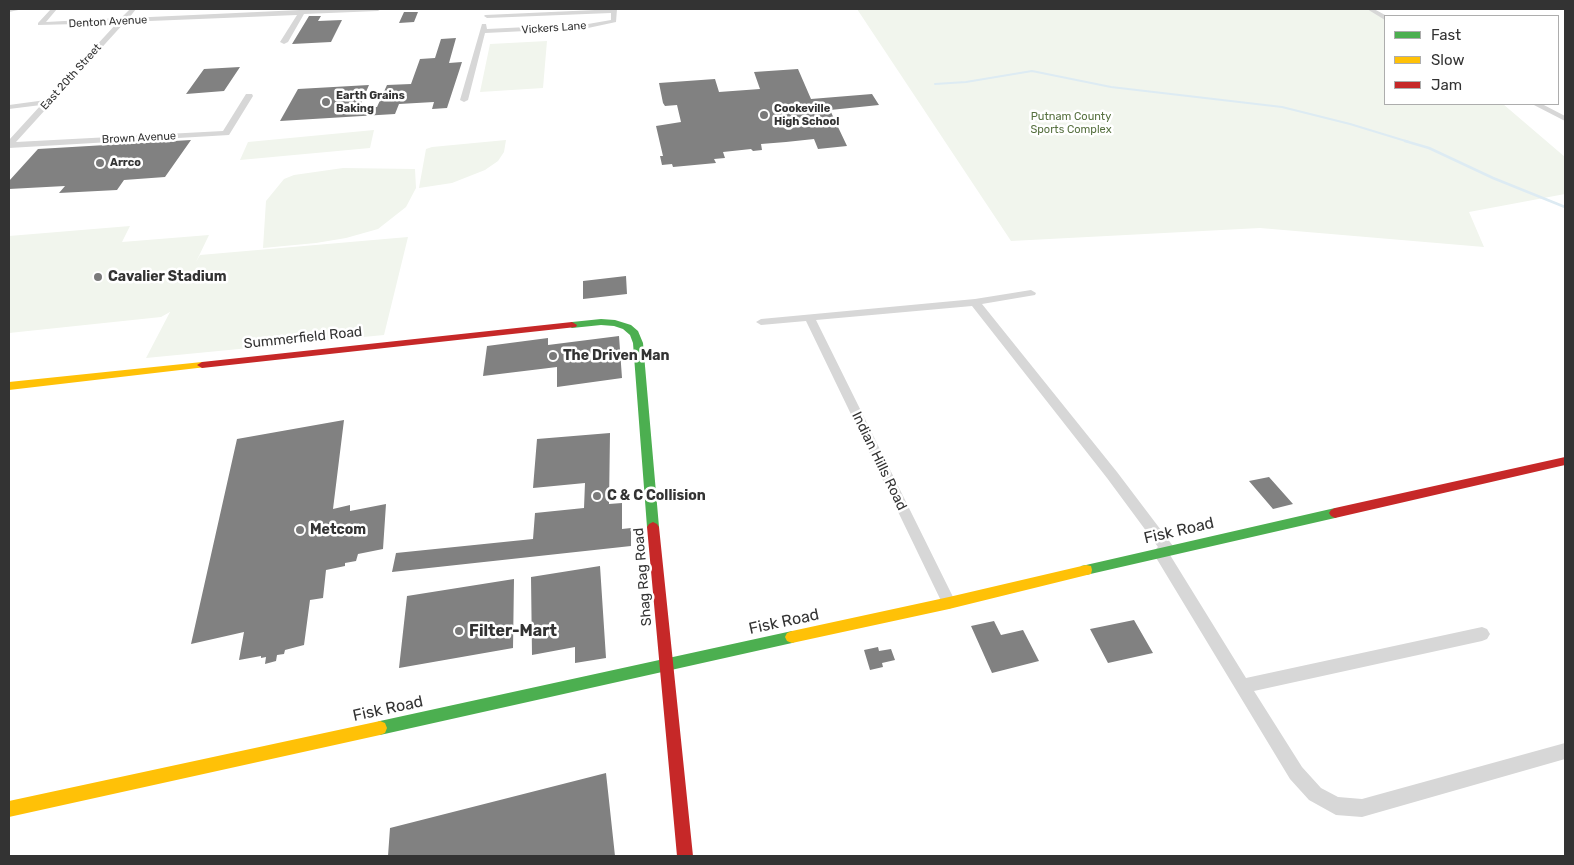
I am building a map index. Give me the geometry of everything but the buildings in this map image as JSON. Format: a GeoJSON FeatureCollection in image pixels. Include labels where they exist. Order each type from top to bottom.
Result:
{"type":"FeatureCollection","features":[{"type":"Feature","properties":{"kind":"street"},"geometry":{"type":"LineString","coordinates":[[9,10],[20,9]]}},
{"type":"Feature","properties":{"kind":"street","name":"Denton Avenue"},"geometry":{"type":"LineString","coordinates":[[54,9],[40,24],[378,9]]}},
{"type":"Feature","properties":{"kind":"street","name":"East 20th Street"},"geometry":{"type":"LineString","coordinates":[[9,145],[133,9]]}},
{"type":"Feature","properties":{"kind":"street"},"geometry":{"type":"LineString","coordinates":[[1370,9],[1384,17]]}},
{"type":"Feature","properties":{"kind":"street"},"geometry":{"type":"LineString","coordinates":[[464,100],[488,12],[614,10]]}},
{"type":"Feature","properties":{"kind":"street","name":"Vickers Lane"},"geometry":{"type":"LineString","coordinates":[[482,31],[588,26],[614,21],[614,10]]}},
{"type":"Feature","properties":{"kind":"street"},"geometry":{"type":"LineString","coordinates":[[284,42],[303,11]]}},
{"type":"Feature","properties":{"kind":"street","name":"Brown Avenue"},"geometry":{"type":"LineString","coordinates":[[9,145],[226,133],[249,96]]}},
{"type":"Feature","properties":{"kind":"street"},"geometry":{"type":"LineString","coordinates":[[9,107],[48,102]]}},
{"type":"Feature","properties":{"kind":"street"},"geometry":{"type":"LineString","coordinates":[[1538,105],[1565,119]]}},
{"type":"Feature","properties":{"kind":"street"},"geometry":{"type":"LineString","coordinates":[[760,322],[810,319],[975,302],[1031,293]]}},
{"type":"Feature","properties":{"kind":"street"},"geometry":{"type":"LineString","coordinates":[[975,302],[1112,475],[1164,551],[1242,686],[1296,773],[1315,794],[1336,806],[1362,808],[1565,750]]}},
{"type":"Feature","properties":{"kind":"street","name":"Indian Hills Road"},"geometry":{"type":"LineString","coordinates":[[810,319],[949,603]]}},
{"type":"Feature","properties":{"kind":"street","name":"Summerfield Road"},"geometry":{"type":"LineString","coordinates":[[9,386],[600,322]]}},
{"type":"Feature","properties":{"kind":"street","name":"Shag Rag Road"},"geometry":{"type":"LineString","coordinates":[[600,322],[615,323],[627,327],[634,333],[638,343],[665,664],[685,856]]}},
{"type":"Feature","properties":{"kind":"street","name":"Fisk Road"},"geometry":{"type":"LineString","coordinates":[[9,809],[949,603],[1164,551],[1565,461]]}},
{"type":"Feature","properties":{"kind":"street"},"geometry":{"type":"LineString","coordinates":[[1242,686],[1482,634]]}},
{"type":"Feature","properties":{"kind":"green space","name":"Putnam County Sports Complex"},"geometry":{"type":"Polygon","coordinates":[[[857,9],[1370,9],[1384,17],[1384,105],[1504,105],[1565,157],[1565,194],[1469,212],[1484,247],[1260,228],[1011,241],[857,9]]]}},
{"type":"Feature","properties":{"kind":"green space"},"geometry":{"type":"Polygon","coordinates":[[[547,41],[543,88],[480,92],[490,44],[547,41]]]}},
{"type":"Feature","properties":{"kind":"green space"},"geometry":{"type":"Polygon","coordinates":[[[374,130],[370,148],[240,160],[248,142],[374,130]]]}},
{"type":"Feature","properties":{"kind":"green space"},"geometry":{"type":"Polygon","coordinates":[[[506,140],[504,152],[498,161],[485,170],[452,183],[419,188],[426,149],[506,140]]]}},
{"type":"Feature","properties":{"kind":"green space"},"geometry":{"type":"Polygon","coordinates":[[[343,168],[415,169],[416,188],[406,207],[378,229],[346,238],[316,243],[263,248],[266,201],[284,179],[294,175],[343,168]]]}},
{"type":"Feature","properties":{"kind":"green space"},"geometry":{"type":"Polygon","coordinates":[[[130,226],[122,242],[209,235],[196,262],[200,255],[408,237],[384,335],[146,358],[170,312],[161,317],[9,333],[9,236],[130,226]]]}},
{"type":"Feature","properties":{"kind":"waterway"},"geometry":{"type":"LineString","coordinates":[[935,84],[966,82],[1032,71],[1111,87],[1282,107],[1350,124],[1409,142]]}},
{"type":"Feature","properties":{"kind":"waterway"},"geometry":{"type":"LineString","coordinates":[[1405,141],[1429,148],[1493,178],[1565,207]]}},
{"type":"Feature","properties":{"kind":"traffic: fast"},"geometry":{"type":"LineString","coordinates":[[572,325],[601,322],[615,323],[627,327],[634,333],[638,343],[653,527]]}},
{"type":"Feature","properties":{"kind":"traffic: fast"},"geometry":{"type":"LineString","coordinates":[[1086,570],[1335,513]]}},
{"type":"Feature","properties":{"kind":"traffic: fast"},"geometry":{"type":"LineString","coordinates":[[380,728],[792,637]]}},
{"type":"Feature","properties":{"kind":"traffic: slow"},"geometry":{"type":"LineString","coordinates":[[9,386],[202,365]]}},
{"type":"Feature","properties":{"kind":"traffic: slow"},"geometry":{"type":"LineString","coordinates":[[792,637],[949,603],[1086,570]]}},
{"type":"Feature","properties":{"kind":"traffic: slow"},"geometry":{"type":"LineString","coordinates":[[9,809],[380,728]]}},
{"type":"Feature","properties":{"kind":"traffic: jam"},"geometry":{"type":"LineString","coordinates":[[202,365],[572,325]]}},
{"type":"Feature","properties":{"kind":"traffic: jam"},"geometry":{"type":"LineString","coordinates":[[1335,513],[1565,461]]}},
{"type":"Feature","properties":{"kind":"traffic: jam"},"geometry":{"type":"LineString","coordinates":[[653,527],[685,856]]}},
{"type":"Feature","properties":{"kind":"place","name":"Earth Grains Baking"},"geometry":{"type":"Point","coordinates":[326,102]}},
{"type":"Feature","properties":{"kind":"place","name":"Cookeville High School"},"geometry":{"type":"Point","coordinates":[764,115]}},
{"type":"Feature","properties":{"kind":"place","name":"Arrco"},"geometry":{"type":"Point","coordinates":[100,163]}},
{"type":"Feature","properties":{"kind":"place","name":"Cavalier Stadium"},"geometry":{"type":"Point","coordinates":[98,277]}},
{"type":"Feature","properties":{"kind":"place","name":"The Driven Man"},"geometry":{"type":"Point","coordinates":[553,356]}},
{"type":"Feature","properties":{"kind":"place","name":"C & C Collision"},"geometry":{"type":"Point","coordinates":[597,496]}},
{"type":"Feature","properties":{"kind":"place","name":"Metcom"},"geometry":{"type":"Point","coordinates":[300,530]}},
{"type":"Feature","properties":{"kind":"place","name":"Filter-Mart"},"geometry":{"type":"Point","coordinates":[459,631]}}]}
